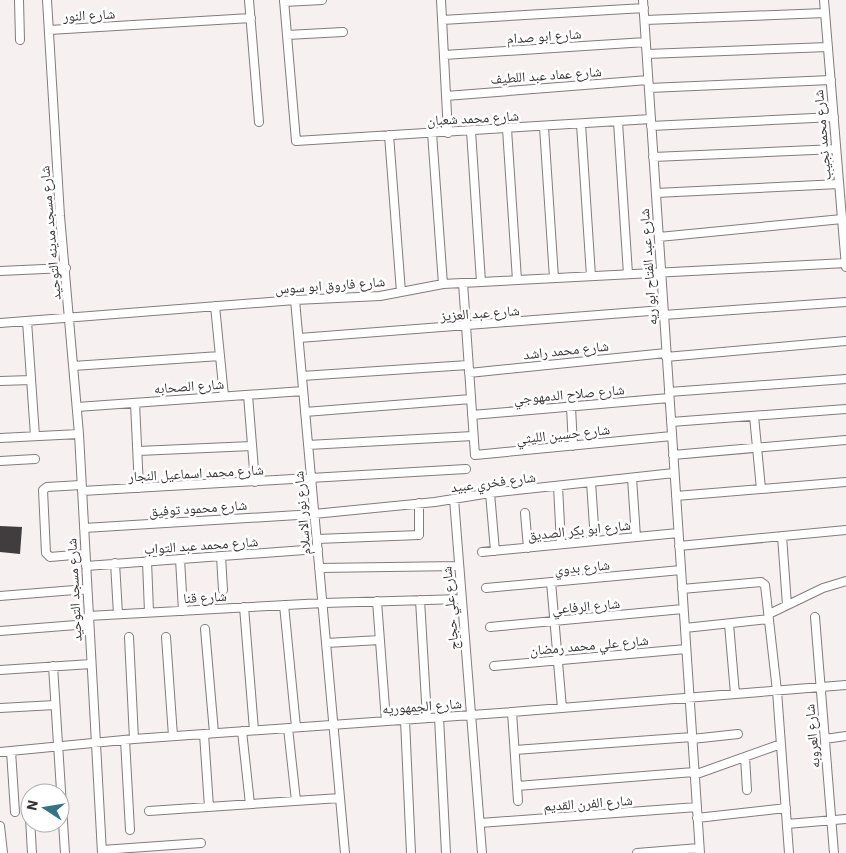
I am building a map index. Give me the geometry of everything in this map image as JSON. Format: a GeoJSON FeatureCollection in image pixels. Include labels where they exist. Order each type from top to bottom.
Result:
{"type":"FeatureCollection","features":[{"type":"Feature","properties":{"kind":"street"},"geometry":{"type":"LineString","coordinates":[[19,0],[20,40]]}},
{"type":"Feature","properties":{"kind":"street","name":"شارع مسجد مدينه التوحيد"},"geometry":{"type":"LineString","coordinates":[[47,0],[60,216],[79,434]]}},
{"type":"Feature","properties":{"kind":"street"},"geometry":{"type":"LineString","coordinates":[[249,0],[260,122]]}},
{"type":"Feature","properties":{"kind":"street"},"geometry":{"type":"LineString","coordinates":[[322,0],[284,1],[287,35],[343,32]]}},
{"type":"Feature","properties":{"kind":"street"},"geometry":{"type":"LineString","coordinates":[[441,0],[448,133]]}},
{"type":"Feature","properties":{"kind":"street","name":"شارع محمد نجيب"},"geometry":{"type":"LineString","coordinates":[[824,0],[846,267]]}},
{"type":"Feature","properties":{"kind":"street"},"geometry":{"type":"LineString","coordinates":[[442,20],[644,4]]}},
{"type":"Feature","properties":{"kind":"street","name":"شارع عبد الفتاح ابو ريه"},"geometry":{"type":"LineString","coordinates":[[644,4],[700,850]]}},
{"type":"Feature","properties":{"kind":"street"},"geometry":{"type":"LineString","coordinates":[[645,20],[825,13]]}},
{"type":"Feature","properties":{"kind":"street","name":"شارع النور"},"geometry":{"type":"LineString","coordinates":[[49,30],[251,18]]}},
{"type":"Feature","properties":{"kind":"street","name":"شارع محمد شعبان"},"geometry":{"type":"LineString","coordinates":[[287,35],[296,141],[618,122],[651,123],[834,117]]}},
{"type":"Feature","properties":{"kind":"street","name":"شارع ابو صدام"},"geometry":{"type":"LineString","coordinates":[[444,55],[646,42]]}},
{"type":"Feature","properties":{"kind":"street"},"geometry":{"type":"LineString","coordinates":[[647,54],[828,47]]}},
{"type":"Feature","properties":{"kind":"street","name":"شارع عماد عبد اللطيف"},"geometry":{"type":"LineString","coordinates":[[446,96],[649,84],[830,80]]}},
{"type":"Feature","properties":{"kind":"street"},"geometry":{"type":"LineString","coordinates":[[618,122],[628,274]]}},
{"type":"Feature","properties":{"kind":"street"},"geometry":{"type":"LineString","coordinates":[[581,124],[592,276]]}},
{"type":"Feature","properties":{"kind":"street"},"geometry":{"type":"LineString","coordinates":[[544,127],[554,278]]}},
{"type":"Feature","properties":{"kind":"street"},"geometry":{"type":"LineString","coordinates":[[507,129],[517,280]]}},
{"type":"Feature","properties":{"kind":"street"},"geometry":{"type":"LineString","coordinates":[[471,131],[481,282]]}},
{"type":"Feature","properties":{"kind":"street"},"geometry":{"type":"LineString","coordinates":[[432,133],[443,284]]}},
{"type":"Feature","properties":{"kind":"street"},"geometry":{"type":"LineString","coordinates":[[389,135],[401,292]]}},
{"type":"Feature","properties":{"kind":"street"},"geometry":{"type":"LineString","coordinates":[[654,156],[836,149]]}},
{"type":"Feature","properties":{"kind":"street"},"geometry":{"type":"LineString","coordinates":[[656,193],[839,184]]}},
{"type":"Feature","properties":{"kind":"street"},"geometry":{"type":"LineString","coordinates":[[658,236],[842,219]]}},
{"type":"Feature","properties":{"kind":"street","name":"شارع فاروق ابو سوس"},"geometry":{"type":"LineString","coordinates":[[0,323],[295,300],[380,296],[443,284],[846,263]]}},
{"type":"Feature","properties":{"kind":"street"},"geometry":{"type":"LineString","coordinates":[[0,271],[66,268]]}},
{"type":"Feature","properties":{"kind":"street"},"geometry":{"type":"LineString","coordinates":[[308,445],[473,436],[463,283]]}},
{"type":"Feature","properties":{"kind":"street","name":"شارع نور الاسلام"},"geometry":{"type":"LineString","coordinates":[[295,300],[345,853]]}},
{"type":"Feature","properties":{"kind":"street","name":"شارع عبد العزيز"},"geometry":{"type":"LineString","coordinates":[[298,338],[846,302]]}},
{"type":"Feature","properties":{"kind":"street"},"geometry":{"type":"LineString","coordinates":[[215,306],[224,396]]}},
{"type":"Feature","properties":{"kind":"street"},"geometry":{"type":"LineString","coordinates":[[27,321],[35,436]]}},
{"type":"Feature","properties":{"kind":"street","name":"شارع محمد راشد"},"geometry":{"type":"LineString","coordinates":[[302,376],[468,369],[846,341]]}},
{"type":"Feature","properties":{"kind":"street"},"geometry":{"type":"LineString","coordinates":[[73,366],[220,356]]}},
{"type":"Feature","properties":{"kind":"street","name":"شارع صلاح الدمهوجي"},"geometry":{"type":"LineString","coordinates":[[472,415],[846,379]]}},
{"type":"Feature","properties":{"kind":"street"},"geometry":{"type":"LineString","coordinates":[[0,381],[31,380]]}},
{"type":"Feature","properties":{"kind":"street","name":"شارع الصحابه"},"geometry":{"type":"LineString","coordinates":[[76,407],[303,391]]}},
{"type":"Feature","properties":{"kind":"street"},"geometry":{"type":"LineString","coordinates":[[248,395],[255,482]]}},
{"type":"Feature","properties":{"kind":"street"},"geometry":{"type":"LineString","coordinates":[[305,412],[470,399]]}},
{"type":"Feature","properties":{"kind":"street"},"geometry":{"type":"LineString","coordinates":[[136,403],[139,488]]}},
{"type":"Feature","properties":{"kind":"street"},"geometry":{"type":"LineString","coordinates":[[570,407],[573,446]]}},
{"type":"Feature","properties":{"kind":"street"},"geometry":{"type":"LineString","coordinates":[[671,422],[846,409]]}},
{"type":"Feature","properties":{"kind":"street"},"geometry":{"type":"LineString","coordinates":[[754,416],[761,489]]}},
{"type":"Feature","properties":{"kind":"street"},"geometry":{"type":"LineString","coordinates":[[0,438],[79,434]]}},
{"type":"Feature","properties":{"kind":"street","name":"شارع مسجد التوحيد"},"geometry":{"type":"LineString","coordinates":[[79,434],[102,851]]}},
{"type":"Feature","properties":{"kind":"street","name":"شارع حسين الليثي"},"geometry":{"type":"LineString","coordinates":[[473,436],[473,452],[476,455],[672,436]]}},
{"type":"Feature","properties":{"kind":"street"},"geometry":{"type":"LineString","coordinates":[[673,455],[846,440]]}},
{"type":"Feature","properties":{"kind":"street"},"geometry":{"type":"LineString","coordinates":[[138,451],[252,446]]}},
{"type":"Feature","properties":{"kind":"street"},"geometry":{"type":"LineString","coordinates":[[0,461],[35,460]]}},
{"type":"Feature","properties":{"kind":"street","name":"شارع محمد اسماعيل النجار"},"geometry":{"type":"LineString","coordinates":[[85,554],[47,555],[43,501],[43,490],[47,487],[139,488],[311,480],[466,469]]}},
{"type":"Feature","properties":{"kind":"street","name":"شارع فخري عبيد"},"geometry":{"type":"LineString","coordinates":[[314,514],[419,504],[490,493],[674,473]]}},
{"type":"Feature","properties":{"kind":"street"},"geometry":{"type":"LineString","coordinates":[[632,478],[636,537]]}},
{"type":"Feature","properties":{"kind":"street"},"geometry":{"type":"LineString","coordinates":[[591,482],[595,541]]}},
{"type":"Feature","properties":{"kind":"street"},"geometry":{"type":"LineString","coordinates":[[676,496],[846,482]]}},
{"type":"Feature","properties":{"kind":"street"},"geometry":{"type":"LineString","coordinates":[[558,486],[561,544]]}},
{"type":"Feature","properties":{"kind":"street"},"geometry":{"type":"LineString","coordinates":[[490,493],[495,551]]}},
{"type":"Feature","properties":{"kind":"street","name":"شارع علي حجاج"},"geometry":{"type":"LineString","coordinates":[[454,499],[482,853]]}},
{"type":"Feature","properties":{"kind":"street"},"geometry":{"type":"LineString","coordinates":[[317,539],[420,535],[419,504]]}},
{"type":"Feature","properties":{"kind":"street"},"geometry":{"type":"LineString","coordinates":[[525,513],[528,548]]}},
{"type":"Feature","properties":{"kind":"street","name":"شارع محمود توفيق"},"geometry":{"type":"LineString","coordinates":[[84,528],[314,514]]}},
{"type":"Feature","properties":{"kind":"street"},"geometry":{"type":"LineString","coordinates":[[679,546],[846,530]]}},
{"type":"Feature","properties":{"kind":"street","name":"شارع ابو بكر الصديق"},"geometry":{"type":"LineString","coordinates":[[482,552],[678,533]]}},
{"type":"Feature","properties":{"kind":"street"},"geometry":{"type":"LineString","coordinates":[[782,536],[787,605]]}},
{"type":"Feature","properties":{"kind":"street","name":"شارع محمد عبد التواب"},"geometry":{"type":"LineString","coordinates":[[86,566],[318,549]]}},
{"type":"Feature","properties":{"kind":"street"},"geometry":{"type":"LineString","coordinates":[[221,556],[223,590]]}},
{"type":"Feature","properties":{"kind":"street"},"geometry":{"type":"LineString","coordinates":[[180,559],[183,611]]}},
{"type":"Feature","properties":{"kind":"street"},"geometry":{"type":"LineString","coordinates":[[147,561],[149,612]]}},
{"type":"Feature","properties":{"kind":"street"},"geometry":{"type":"LineString","coordinates":[[115,563],[118,614]]}},
{"type":"Feature","properties":{"kind":"street"},"geometry":{"type":"LineString","coordinates":[[319,568],[459,566]]}},
{"type":"Feature","properties":{"kind":"street","name":"شارع بدوي"},"geometry":{"type":"LineString","coordinates":[[486,588],[681,570]]}},
{"type":"Feature","properties":{"kind":"street"},"geometry":{"type":"LineString","coordinates":[[685,628],[729,624],[769,617],[787,605],[823,588],[846,581]]}},
{"type":"Feature","properties":{"kind":"street"},"geometry":{"type":"LineString","coordinates":[[551,582],[562,708]]}},
{"type":"Feature","properties":{"kind":"street"},"geometry":{"type":"LineString","coordinates":[[682,589],[763,583],[766,585],[777,691],[789,853]]}},
{"type":"Feature","properties":{"kind":"street"},"geometry":{"type":"LineString","coordinates":[[0,596],[87,589]]}},
{"type":"Feature","properties":{"kind":"street"},"geometry":{"type":"LineString","coordinates":[[323,603],[462,599]]}},
{"type":"Feature","properties":{"kind":"street"},"geometry":{"type":"LineString","coordinates":[[420,600],[427,718]]}},
{"type":"Feature","properties":{"kind":"street"},"geometry":{"type":"LineString","coordinates":[[377,601],[386,721]]}},
{"type":"Feature","properties":{"kind":"street","name":"شارع قنا"},"geometry":{"type":"LineString","coordinates":[[0,631],[89,620],[118,614],[323,603]]}},
{"type":"Feature","properties":{"kind":"street"},"geometry":{"type":"LineString","coordinates":[[284,605],[296,801]]}},
{"type":"Feature","properties":{"kind":"street"},"geometry":{"type":"LineString","coordinates":[[244,607],[254,730]]}},
{"type":"Feature","properties":{"kind":"street","name":"شارع الرفاعي"},"geometry":{"type":"LineString","coordinates":[[490,627],[683,609]]}},
{"type":"Feature","properties":{"kind":"street","name":"شارع العروبه"},"geometry":{"type":"LineString","coordinates":[[815,617],[834,853]]}},
{"type":"Feature","properties":{"kind":"street"},"geometry":{"type":"LineString","coordinates":[[729,624],[735,694]]}},
{"type":"Feature","properties":{"kind":"street"},"geometry":{"type":"LineString","coordinates":[[205,629],[214,733]]}},
{"type":"Feature","properties":{"kind":"street"},"geometry":{"type":"LineString","coordinates":[[129,637],[134,739]]}},
{"type":"Feature","properties":{"kind":"street"},"geometry":{"type":"LineString","coordinates":[[166,637],[173,736]]}},
{"type":"Feature","properties":{"kind":"street"},"geometry":{"type":"LineString","coordinates":[[326,643],[380,640]]}},
{"type":"Feature","properties":{"kind":"street","name":"شارع علي محمد رمضان"},"geometry":{"type":"LineString","coordinates":[[494,666],[686,649]]}},
{"type":"Feature","properties":{"kind":"street"},"geometry":{"type":"LineString","coordinates":[[0,670],[91,664]]}},
{"type":"Feature","properties":{"kind":"street"},"geometry":{"type":"LineString","coordinates":[[53,666],[65,853]]}},
{"type":"Feature","properties":{"kind":"street","name":"شارع الجمهوريه"},"geometry":{"type":"LineString","coordinates":[[0,752],[134,739],[512,712],[846,685]]}},
{"type":"Feature","properties":{"kind":"street"},"geometry":{"type":"LineString","coordinates":[[0,708],[56,705]]}},
{"type":"Feature","properties":{"kind":"street"},"geometry":{"type":"LineString","coordinates":[[512,712],[518,801]]}},
{"type":"Feature","properties":{"kind":"street"},"geometry":{"type":"LineString","coordinates":[[439,717],[446,853]]}},
{"type":"Feature","properties":{"kind":"street"},"geometry":{"type":"LineString","coordinates":[[405,720],[412,853]]}},
{"type":"Feature","properties":{"kind":"street"},"geometry":{"type":"LineString","coordinates":[[242,731],[250,804]]}},
{"type":"Feature","properties":{"kind":"street"},"geometry":{"type":"LineString","coordinates":[[204,734],[209,807]]}},
{"type":"Feature","properties":{"kind":"street"},"geometry":{"type":"LineString","coordinates":[[515,750],[738,734]]}},
{"type":"Feature","properties":{"kind":"street"},"geometry":{"type":"LineString","coordinates":[[825,738],[846,736]]}},
{"type":"Feature","properties":{"kind":"street"},"geometry":{"type":"LineString","coordinates":[[125,740],[130,830]]}},
{"type":"Feature","properties":{"kind":"street"},"geometry":{"type":"LineString","coordinates":[[517,786],[694,773],[781,744]]}},
{"type":"Feature","properties":{"kind":"street"},"geometry":{"type":"LineString","coordinates":[[11,751],[15,812]]}},
{"type":"Feature","properties":{"kind":"street"},"geometry":{"type":"LineString","coordinates":[[745,757],[746,790]]}},
{"type":"Feature","properties":{"kind":"street"},"geometry":{"type":"LineString","coordinates":[[149,811],[340,798]]}},
{"type":"Feature","properties":{"kind":"street","name":"شارع الفرن القديم"},"geometry":{"type":"LineString","coordinates":[[480,823],[697,807]]}},
{"type":"Feature","properties":{"kind":"street"},"geometry":{"type":"LineString","coordinates":[[697,818],[786,808]]}},
{"type":"Feature","properties":{"kind":"street"},"geometry":{"type":"LineString","coordinates":[[787,824],[846,819]]}},
{"type":"Feature","properties":{"kind":"street"},"geometry":{"type":"LineString","coordinates":[[0,826],[3,853]]}},
{"type":"Feature","properties":{"kind":"street"},"geometry":{"type":"LineString","coordinates":[[31,833],[32,853]]}},
{"type":"Feature","properties":{"kind":"street"},"geometry":{"type":"LineString","coordinates":[[102,851],[201,843]]}},
{"type":"Feature","properties":{"kind":"street"},"geometry":{"type":"LineString","coordinates":[[637,853],[700,850]]}},
{"type":"Feature","properties":{"kind":"building"},"geometry":{"type":"Polygon","coordinates":[[[0,526],[22,527],[20,554],[0,552],[0,526]]]}}]}
